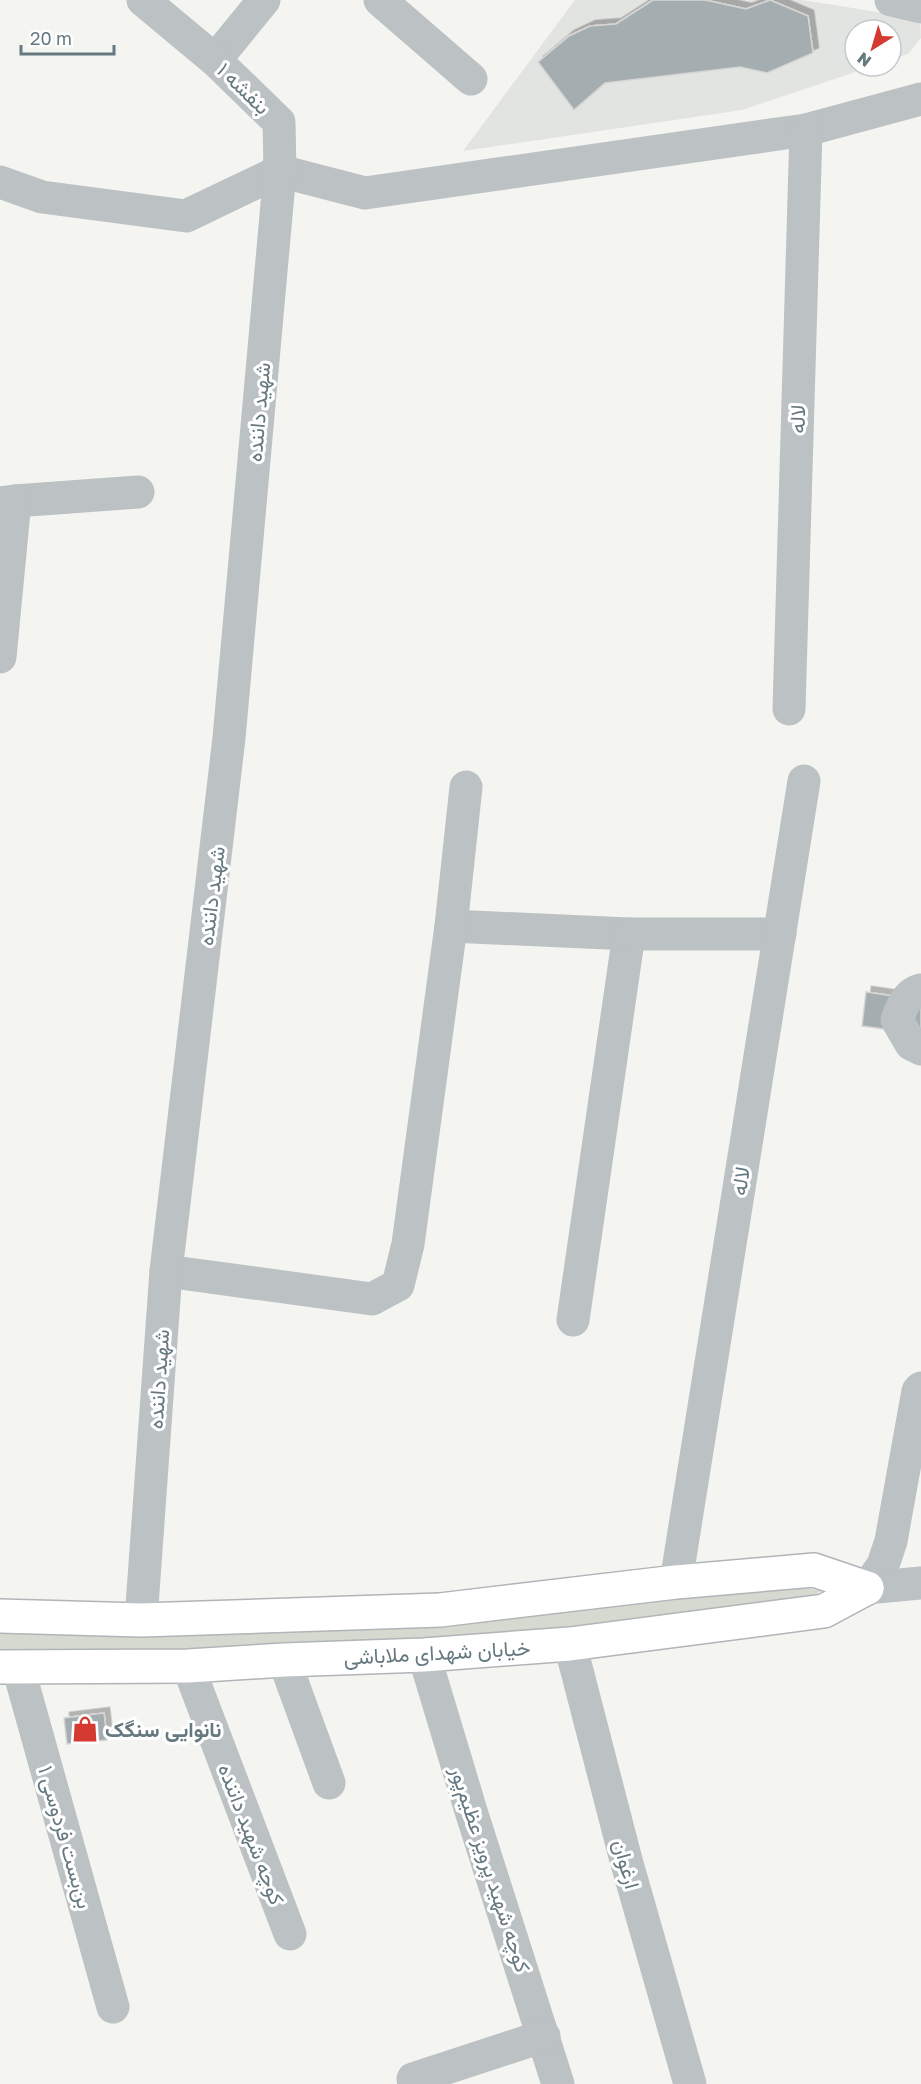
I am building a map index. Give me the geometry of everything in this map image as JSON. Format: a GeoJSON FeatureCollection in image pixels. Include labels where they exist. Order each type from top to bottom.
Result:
{"type":"FeatureCollection","features":[{"type":"Feature","properties":{"kind":"main road","name":"خیابان شهدای ملاباشی"},"geometry":{"type":"LineString","coordinates":[[0,1616],[141,1620],[440,1610],[676,1582],[814,1570],[867,1588]]}},
{"type":"Feature","properties":{"kind":"main road","name":"خیابان شهدای ملاباشی"},"geometry":{"type":"LineString","coordinates":[[9,1667],[188,1666],[424,1655],[570,1644],[824,1611],[867,1588]]}},
{"type":"Feature","properties":{"kind":"street","name":"بنفشه ۱"},"geometry":{"type":"LineString","coordinates":[[143,0],[215,60],[279,122],[280,171]]}},
{"type":"Feature","properties":{"kind":"street"},"geometry":{"type":"LineString","coordinates":[[215,60],[264,0]]}},
{"type":"Feature","properties":{"kind":"street"},"geometry":{"type":"LineString","coordinates":[[380,0],[471,79]]}},
{"type":"Feature","properties":{"kind":"street"},"geometry":{"type":"LineString","coordinates":[[891,0],[921,7]]}},
{"type":"Feature","properties":{"kind":"street"},"geometry":{"type":"LineString","coordinates":[[0,182],[42,197],[186,216],[280,171],[365,194],[806,130],[921,99]]}},
{"type":"Feature","properties":{"kind":"street","name":"لاله"},"geometry":{"type":"LineString","coordinates":[[789,709],[806,130]]}},
{"type":"Feature","properties":{"kind":"street","name":"شهید داننده"},"geometry":{"type":"LineString","coordinates":[[141,1620],[166,1271],[229,738],[280,171]]}},
{"type":"Feature","properties":{"kind":"street"},"geometry":{"type":"LineString","coordinates":[[0,657],[8,502],[138,492]]}},
{"type":"Feature","properties":{"kind":"street","name":"لاله"},"geometry":{"type":"LineString","coordinates":[[676,1582],[804,781]]}},
{"type":"Feature","properties":{"kind":"street"},"geometry":{"type":"LineString","coordinates":[[166,1271],[372,1299],[398,1285],[408,1244],[451,926],[466,787]]}},
{"type":"Feature","properties":{"kind":"street"},"geometry":{"type":"LineString","coordinates":[[451,926],[629,934],[780,934]]}},
{"type":"Feature","properties":{"kind":"street"},"geometry":{"type":"LineString","coordinates":[[573,1320],[629,934]]}},
{"type":"Feature","properties":{"kind":"street"},"geometry":{"type":"LineString","coordinates":[[921,990],[915,991],[902,1006],[897,1020],[911,1044],[921,1049]]}},
{"type":"Feature","properties":{"kind":"street"},"geometry":{"type":"LineString","coordinates":[[867,1588],[883,1565],[891,1541],[918,1391],[921,1388]]}},
{"type":"Feature","properties":{"kind":"street","name":"خیابان شهدای ملاباشی"},"geometry":{"type":"LineString","coordinates":[[867,1588],[921,1583]]}},
{"type":"Feature","properties":{"kind":"street","name":"ارغوان"},"geometry":{"type":"LineString","coordinates":[[570,1644],[626,1860],[690,2084]]}},
{"type":"Feature","properties":{"kind":"street","name":"کوچه شهید پرویز عظیم‌پور"},"geometry":{"type":"LineString","coordinates":[[424,1655],[558,2084]]}},
{"type":"Feature","properties":{"kind":"street"},"geometry":{"type":"LineString","coordinates":[[284,1660],[329,1783]]}},
{"type":"Feature","properties":{"kind":"street","name":"کوچه شهید داننده"},"geometry":{"type":"LineString","coordinates":[[188,1666],[290,1934]]}},
{"type":"Feature","properties":{"kind":"street","name":"بن‌بست فردوسی ۱"},"geometry":{"type":"LineString","coordinates":[[9,1667],[113,2007]]}},
{"type":"Feature","properties":{"kind":"street"},"geometry":{"type":"LineString","coordinates":[[414,2084],[413,2079],[544,2036]]}},
{"type":"Feature","properties":{"kind":"shaded area"},"geometry":{"type":"Polygon","coordinates":[[[575,0],[803,0],[920,19],[921,38],[908,54],[903,56],[903,18],[843,18],[843,76],[742,110],[463,151],[575,0]]]}},
{"type":"Feature","properties":{"kind":"shaded area"},"geometry":{"type":"Polygon","coordinates":[[[779,1583],[821,1591],[797,1606],[427,1643],[0,1655],[0,1631],[779,1583]]]}},
{"type":"Feature","properties":{"kind":"building"},"geometry":{"type":"Polygon","coordinates":[[[653,0],[705,0],[746,9],[770,0],[808,16],[813,53],[767,73],[740,67],[605,83],[574,110],[538,62],[569,36],[590,26],[616,24],[653,0]]]}},
{"type":"Feature","properties":{"kind":"building"},"geometry":{"type":"Polygon","coordinates":[[[866,992],[921,1000],[921,1034],[862,1026],[866,992]]]}},
{"type":"Feature","properties":{"kind":"building","name":"نانوایی سنگک"},"geometry":{"type":"Polygon","coordinates":[[[104,1713],[107,1740],[67,1744],[64,1718],[104,1713]]]}},
{"type":"Feature","properties":{"kind":"place","name":"نانوایی سنگک"},"geometry":{"type":"Point","coordinates":[85,1729]}}]}
